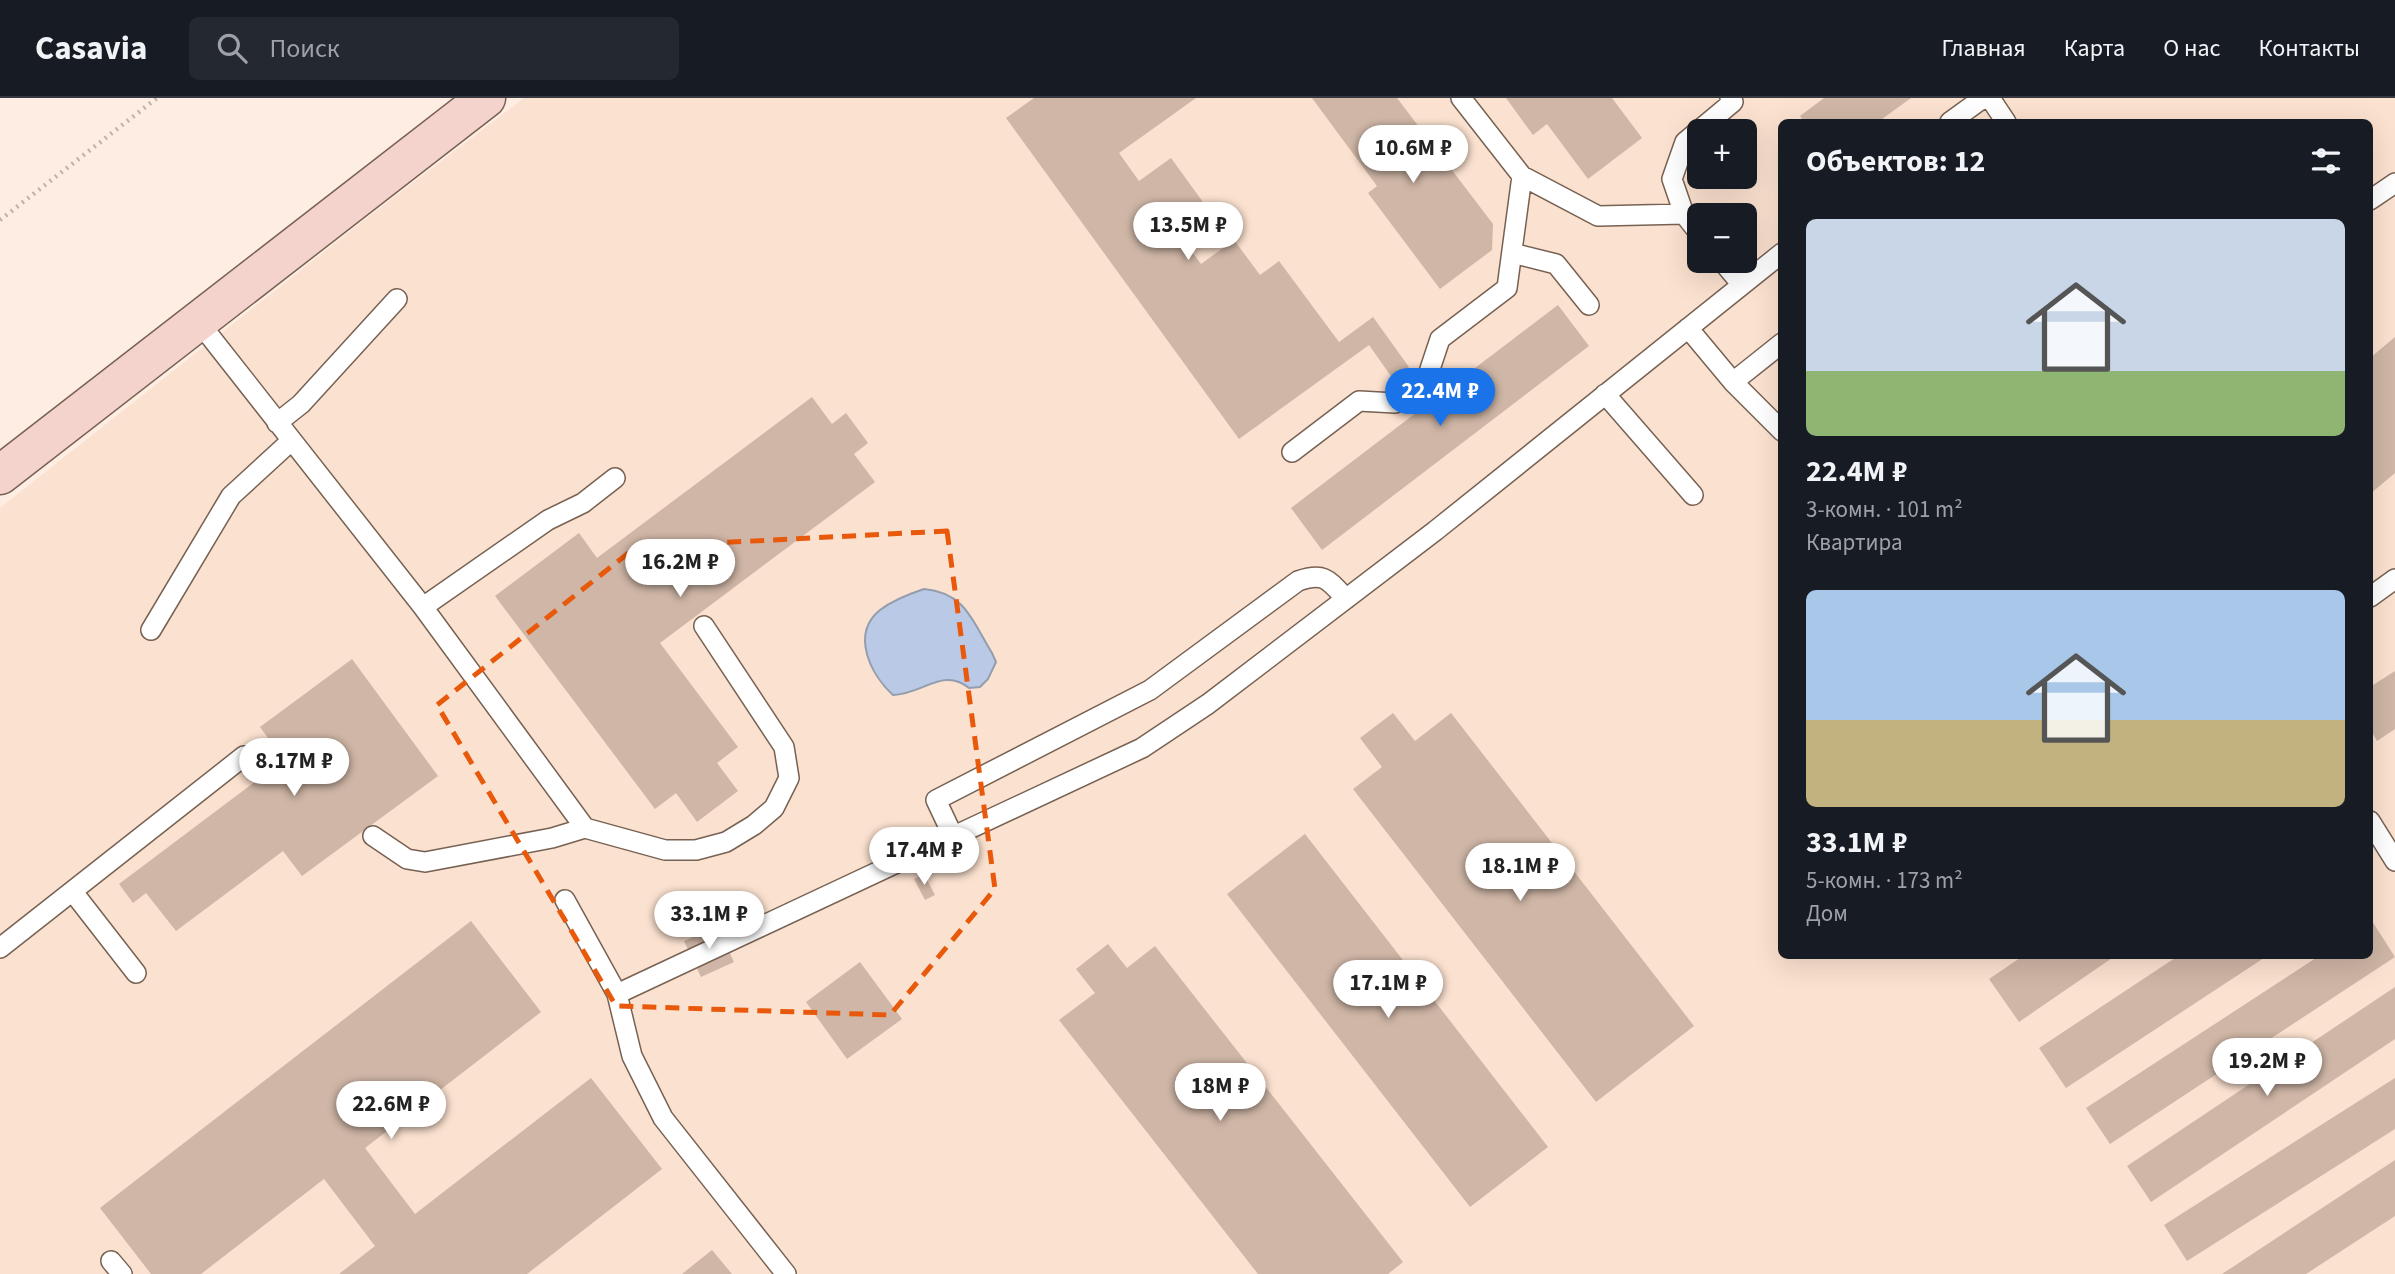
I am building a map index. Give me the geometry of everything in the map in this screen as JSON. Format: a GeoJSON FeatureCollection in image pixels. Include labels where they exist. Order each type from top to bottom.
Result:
{"type":"FeatureCollection","features":[{"type":"Feature","properties":{"kind":"main road"},"geometry":{"type":"LineString","coordinates":[[0,475],[486,98]]}},
{"type":"Feature","properties":{"kind":"lane"},"geometry":{"type":"LineString","coordinates":[[1461,98],[1522,176],[1598,216],[1684,214]]}},
{"type":"Feature","properties":{"kind":"lane"},"geometry":{"type":"LineString","coordinates":[[1954,119],[1983,98]]}},
{"type":"Feature","properties":{"kind":"lane"},"geometry":{"type":"LineString","coordinates":[[1990,98],[2004,119]]}},
{"type":"Feature","properties":{"kind":"lane"},"geometry":{"type":"LineString","coordinates":[[1687,218],[1672,179],[1685,142],[1733,99]]}},
{"type":"Feature","properties":{"kind":"lane"},"geometry":{"type":"LineString","coordinates":[[1292,452],[1359,401],[1395,403],[1427,378],[1440,339],[1507,288],[1522,176]]}},
{"type":"Feature","properties":{"kind":"lane"},"geometry":{"type":"LineString","coordinates":[[2373,198],[2395,183]]}},
{"type":"Feature","properties":{"kind":"lane"},"geometry":{"type":"LineString","coordinates":[[1512,253],[1556,264],[1589,305]]}},
{"type":"Feature","properties":{"kind":"lane"},"geometry":{"type":"LineString","coordinates":[[617,994],[1142,747],[1208,704],[1346,598],[1778,256]]}},
{"type":"Feature","properties":{"kind":"lane"},"geometry":{"type":"LineString","coordinates":[[1732,273],[1742,285]]}},
{"type":"Feature","properties":{"kind":"lane"},"geometry":{"type":"LineString","coordinates":[[276,423],[301,404],[397,299]]}},
{"type":"Feature","properties":{"kind":"lane"},"geometry":{"type":"LineString","coordinates":[[198,321],[423,607],[585,828]]}},
{"type":"Feature","properties":{"kind":"lane"},"geometry":{"type":"LineString","coordinates":[[1688,328],[1733,382],[1778,427]]}},
{"type":"Feature","properties":{"kind":"lane"},"geometry":{"type":"LineString","coordinates":[[1733,382],[1778,346]]}},
{"type":"Feature","properties":{"kind":"lane"},"geometry":{"type":"LineString","coordinates":[[1605,394],[1693,495]]}},
{"type":"Feature","properties":{"kind":"lane"},"geometry":{"type":"LineString","coordinates":[[151,630],[231,496],[291,441]]}},
{"type":"Feature","properties":{"kind":"lane"},"geometry":{"type":"LineString","coordinates":[[423,607],[548,520],[583,503],[615,478]]}},
{"type":"Feature","properties":{"kind":"lane"},"geometry":{"type":"LineString","coordinates":[[953,836],[936,800],[1150,690],[1298,581],[1315,575],[1330,581],[1346,598]]}},
{"type":"Feature","properties":{"kind":"lane"},"geometry":{"type":"LineString","coordinates":[[2373,595],[2395,579]]}},
{"type":"Feature","properties":{"kind":"lane"},"geometry":{"type":"LineString","coordinates":[[373,836],[407,859],[425,862],[552,838],[585,828],[665,850],[696,850],[726,842],[754,825],[774,808],[789,778],[784,747],[705,626]]}},
{"type":"Feature","properties":{"kind":"lane"},"geometry":{"type":"LineString","coordinates":[[0,947],[244,756]]}},
{"type":"Feature","properties":{"kind":"lane"},"geometry":{"type":"LineString","coordinates":[[2373,826],[2395,860]]}},
{"type":"Feature","properties":{"kind":"lane"},"geometry":{"type":"LineString","coordinates":[[73,892],[136,973]]}},
{"type":"Feature","properties":{"kind":"lane"},"geometry":{"type":"LineString","coordinates":[[565,900],[617,994],[632,1056],[663,1118],[786,1274]]}},
{"type":"Feature","properties":{"kind":"path"},"geometry":{"type":"LineString","coordinates":[[0,220],[157,98]]}},
{"type":"Feature","properties":{"kind":"highlighted area"},"geometry":{"type":"Polygon","coordinates":[[[947,531],[995,889],[890,1015],[616,1006],[437,705],[636,547],[947,531]]]}},
{"type":"Feature","properties":{"kind":"shaded area"},"geometry":{"type":"Polygon","coordinates":[[[524,98],[2395,98],[2395,1274],[0,1274],[0,508],[368,217],[524,98]]]}},
{"type":"Feature","properties":{"kind":"water"},"geometry":{"type":"Polygon","coordinates":[[[924,589],[950,596],[959,603],[973,620],[992,653],[996,662],[988,679],[980,687],[969,688],[950,680],[893,695],[877,677],[871,666],[865,642],[871,620],[890,603],[924,589]]]}},
{"type":"Feature","properties":{"kind":"building"},"geometry":{"type":"Polygon","coordinates":[[[1034,98],[1196,98],[1119,153],[1139,181],[1171,158],[1221,227],[1190,249],[1201,264],[1234,240],[1260,275],[1279,261],[1339,342],[1373,317],[1409,367],[1393,379],[1369,345],[1239,439],[1006,118],[1034,98]]]}},
{"type":"Feature","properties":{"kind":"building"},"geometry":{"type":"Polygon","coordinates":[[[1312,98],[1397,98],[1493,224],[1492,250],[1440,289],[1368,193],[1377,186],[1312,98]]]}},
{"type":"Feature","properties":{"kind":"building"},"geometry":{"type":"Polygon","coordinates":[[[1506,98],[1612,98],[1642,138],[1588,179],[1547,124],[1533,135],[1506,98]]]}},
{"type":"Feature","properties":{"kind":"building"},"geometry":{"type":"Polygon","coordinates":[[[1824,98],[1911,98],[1882,119],[1802,119],[1800,116],[1824,98]]]}},
{"type":"Feature","properties":{"kind":"building"},"geometry":{"type":"Polygon","coordinates":[[[1558,305],[1589,346],[1322,550],[1291,508],[1558,305]]]}},
{"type":"Feature","properties":{"kind":"building"},"geometry":{"type":"Polygon","coordinates":[[[2395,337],[2395,473],[2373,491],[2373,355],[2395,337]]]}},
{"type":"Feature","properties":{"kind":"building"},"geometry":{"type":"Polygon","coordinates":[[[812,397],[832,424],[846,413],[868,443],[854,454],[875,482],[660,643],[738,747],[717,763],[738,791],[697,822],[676,793],[655,809],[495,596],[579,533],[597,558],[812,397]]]}},
{"type":"Feature","properties":{"kind":"building"},"geometry":{"type":"Polygon","coordinates":[[[352,659],[438,776],[302,876],[283,851],[176,931],[146,893],[133,903],[119,884],[284,760],[260,727],[352,659]]]}},
{"type":"Feature","properties":{"kind":"building"},"geometry":{"type":"Polygon","coordinates":[[[2395,671],[2395,729],[2377,741],[2373,734],[2373,685],[2395,671]]]}},
{"type":"Feature","properties":{"kind":"building"},"geometry":{"type":"Polygon","coordinates":[[[1393,713],[1415,741],[1451,713],[1694,1026],[1596,1102],[1353,789],[1382,767],[1360,738],[1393,713]]]}},
{"type":"Feature","properties":{"kind":"building"},"geometry":{"type":"Polygon","coordinates":[[[1305,834],[1548,1147],[1470,1207],[1227,894],[1305,834]]]}},
{"type":"Feature","properties":{"kind":"building"},"geometry":{"type":"Polygon","coordinates":[[[924,874],[935,895],[925,900],[914,879],[924,874]]]}},
{"type":"Feature","properties":{"kind":"building"},"geometry":{"type":"Polygon","coordinates":[[[471,921],[541,1012],[365,1148],[415,1214],[591,1078],[662,1169],[527,1274],[339,1274],[375,1246],[324,1179],[201,1274],[151,1274],[100,1208],[471,921]]]}},
{"type":"Feature","properties":{"kind":"building"},"geometry":{"type":"Polygon","coordinates":[[[2373,923],[2395,957],[2110,1144],[2086,1108],[2314,959],[2373,959],[2373,923]]]}},
{"type":"Feature","properties":{"kind":"building"},"geometry":{"type":"Polygon","coordinates":[[[717,926],[734,962],[701,977],[684,941],[717,926]]]}},
{"type":"Feature","properties":{"kind":"building"},"geometry":{"type":"Polygon","coordinates":[[[1108,944],[1127,968],[1155,946],[1403,1262],[1388,1274],[1258,1274],[1059,1020],[1095,993],[1076,969],[1108,944]]]}},
{"type":"Feature","properties":{"kind":"building"},"geometry":{"type":"Polygon","coordinates":[[[2019,959],[2111,959],[2019,1022],[1989,979],[2019,959]]]}},
{"type":"Feature","properties":{"kind":"building"},"geometry":{"type":"Polygon","coordinates":[[[2173,959],[2262,959],[2066,1088],[2039,1048],[2173,959]]]}},
{"type":"Feature","properties":{"kind":"building"},"geometry":{"type":"Polygon","coordinates":[[[860,962],[902,1019],[847,1059],[806,1002],[860,962]]]}},
{"type":"Feature","properties":{"kind":"building"},"geometry":{"type":"Polygon","coordinates":[[[2395,987],[2395,1039],[2151,1202],[2127,1166],[2395,987]]]}},
{"type":"Feature","properties":{"kind":"building"},"geometry":{"type":"Polygon","coordinates":[[[2395,1078],[2395,1129],[2187,1261],[2164,1225],[2395,1078]]]}},
{"type":"Feature","properties":{"kind":"building"},"geometry":{"type":"Polygon","coordinates":[[[2395,1160],[2395,1216],[2306,1274],[2222,1274],[2395,1160]]]}},
{"type":"Feature","properties":{"kind":"building"},"geometry":{"type":"Polygon","coordinates":[[[712,1250],[732,1274],[682,1274],[712,1250]]]}}]}
